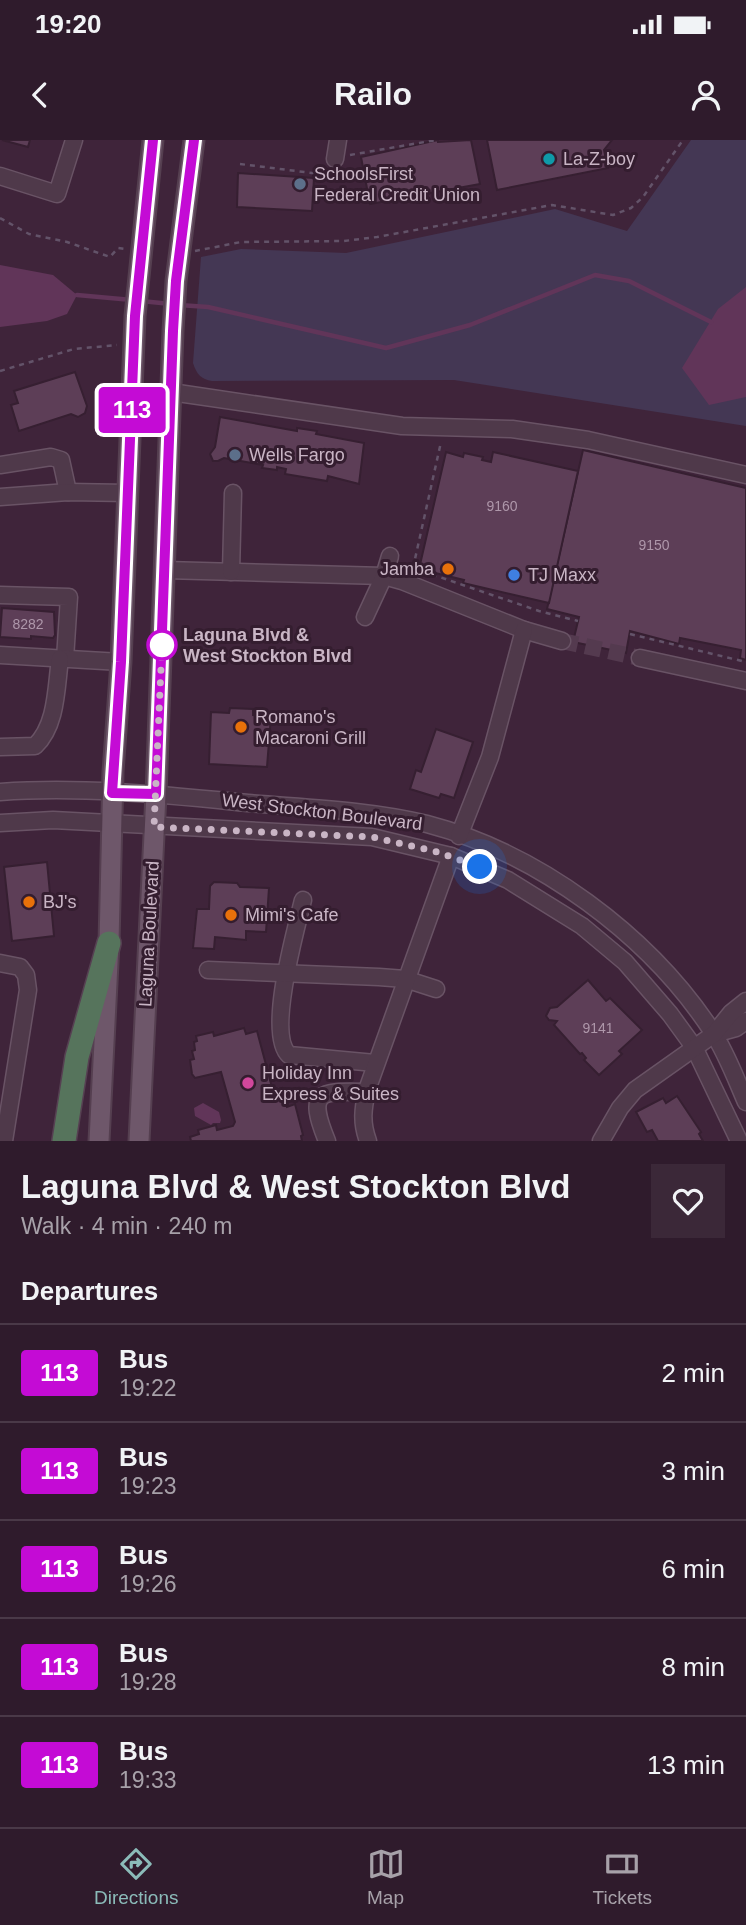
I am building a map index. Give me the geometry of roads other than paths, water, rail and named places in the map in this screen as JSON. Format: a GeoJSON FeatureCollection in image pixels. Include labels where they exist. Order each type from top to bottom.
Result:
{"type":"FeatureCollection","features":[{"type":"Feature","properties":{"kind":"highway"},"geometry":{"type":"LineString","coordinates":[[64,1141],[77,1057],[109,943]]}},
{"type":"Feature","properties":{"kind":"main road"},"geometry":{"type":"LineString","coordinates":[[99,1141],[109,943],[112,793],[121,662],[135,316],[153,140]]}},
{"type":"Feature","properties":{"kind":"main road","name":"Laguna Boulevard"},"geometry":{"type":"LineString","coordinates":[[139,1141],[156,794],[173,331],[176,281],[194,140]]}},
{"type":"Feature","properties":{"kind":"street"},"geometry":{"type":"LineString","coordinates":[[0,176],[57,194],[74,140]]}},
{"type":"Feature","properties":{"kind":"street"},"geometry":{"type":"LineString","coordinates":[[335,159],[338,140]]}},
{"type":"Feature","properties":{"kind":"street"},"geometry":{"type":"LineString","coordinates":[[171,392],[402,426],[512,429],[588,439],[746,475]]}},
{"type":"Feature","properties":{"kind":"street"},"geometry":{"type":"LineString","coordinates":[[0,465],[51,457],[61,460],[68,492]]}},
{"type":"Feature","properties":{"kind":"street"},"geometry":{"type":"LineString","coordinates":[[0,497],[68,492],[128,493]]}},
{"type":"Feature","properties":{"kind":"street"},"geometry":{"type":"LineString","coordinates":[[231,572],[233,492]]}},
{"type":"Feature","properties":{"kind":"street"},"geometry":{"type":"LineString","coordinates":[[365,617],[390,556]]}},
{"type":"Feature","properties":{"kind":"street"},"geometry":{"type":"LineString","coordinates":[[165,570],[384,576],[524,630],[562,641]]}},
{"type":"Feature","properties":{"kind":"street"},"geometry":{"type":"LineString","coordinates":[[0,594],[69,597],[63,659],[50,724],[44,737],[35,746],[0,747]]}},
{"type":"Feature","properties":{"kind":"street"},"geometry":{"type":"LineString","coordinates":[[459,836],[490,757],[524,630]]}},
{"type":"Feature","properties":{"kind":"street"},"geometry":{"type":"LineString","coordinates":[[0,655],[121,662]]}},
{"type":"Feature","properties":{"kind":"street"},"geometry":{"type":"LineString","coordinates":[[640,658],[746,681]]}},
{"type":"Feature","properties":{"kind":"street","name":"West Stockton Boulevard"},"geometry":{"type":"LineString","coordinates":[[0,792],[156,794],[376,816],[427,824],[517,860],[557,881],[597,908],[640,945],[683,993],[714,1034],[746,1102]]}},
{"type":"Feature","properties":{"kind":"street","name":"West Stockton Boulevard"},"geometry":{"type":"LineString","coordinates":[[0,823],[53,820],[372,837],[451,856],[508,880],[551,905],[605,943],[625,962],[694,1047],[739,1141]]}},
{"type":"Feature","properties":{"kind":"street"},"geometry":{"type":"LineString","coordinates":[[368,1141],[363,1128],[362,1113],[366,1091],[451,856]]}},
{"type":"Feature","properties":{"kind":"street"},"geometry":{"type":"LineString","coordinates":[[303,900],[286,973],[279,1033],[283,1050],[289,1055],[375,1063]]}},
{"type":"Feature","properties":{"kind":"street"},"geometry":{"type":"LineString","coordinates":[[0,963],[20,967],[26,975],[28,990],[4,1121],[4,1141]]}},
{"type":"Feature","properties":{"kind":"street"},"geometry":{"type":"LineString","coordinates":[[208,970],[405,979],[436,989]]}},
{"type":"Feature","properties":{"kind":"street"},"geometry":{"type":"LineString","coordinates":[[714,1034],[731,1013],[746,1002]]}},
{"type":"Feature","properties":{"kind":"street"},"geometry":{"type":"LineString","coordinates":[[601,1141],[635,1090],[714,1034],[736,1028],[746,1021]]}},
{"type":"Feature","properties":{"kind":"street"},"geometry":{"type":"LineString","coordinates":[[327,1141],[316,1106],[318,1098],[328,1091],[366,1091]]}},
{"type":"Feature","properties":{"kind":"waterway"},"geometry":{"type":"LineString","coordinates":[[179,305],[208,307],[386,348],[470,325],[595,275],[629,281],[711,322]]}},
{"type":"Feature","properties":{"kind":"waterway"},"geometry":{"type":"LineString","coordinates":[[77,295],[132,300]]}},
{"type":"Feature","properties":{"kind":"waterway"},"geometry":{"type":"LineString","coordinates":[[141,301],[171,304]]}},
{"type":"Feature","properties":{"kind":"tunnel"},"geometry":{"type":"LineString","coordinates":[[562,641],[640,658]]}},
{"type":"Feature","properties":{"kind":"place","name":"La-Z-boy"},"geometry":{"type":"Point","coordinates":[549,159]}},
{"type":"Feature","properties":{"kind":"place","name":"SchoolsFirst Federal Credit Union"},"geometry":{"type":"Point","coordinates":[300,184]}},
{"type":"Feature","properties":{"kind":"place","name":"Wells Fargo"},"geometry":{"type":"Point","coordinates":[235,455]}},
{"type":"Feature","properties":{"kind":"place","name":"Jamba"},"geometry":{"type":"Point","coordinates":[448,569]}},
{"type":"Feature","properties":{"kind":"place","name":"TJ Maxx"},"geometry":{"type":"Point","coordinates":[514,575]}},
{"type":"Feature","properties":{"kind":"place","name":"Laguna Blvd & West Stockton Blvd"},"geometry":{"type":"Point","coordinates":[162,645]}},
{"type":"Feature","properties":{"kind":"place","name":"Romano's Macaroni Grill"},"geometry":{"type":"Point","coordinates":[241,727]}},
{"type":"Feature","properties":{"kind":"place","name":"BJ's"},"geometry":{"type":"Point","coordinates":[29,902]}},
{"type":"Feature","properties":{"kind":"place","name":"Mimi's Cafe"},"geometry":{"type":"Point","coordinates":[231,915]}},
{"type":"Feature","properties":{"kind":"place","name":"Holiday Inn Express & Suites"},"geometry":{"type":"Point","coordinates":[248,1083]}}]}
